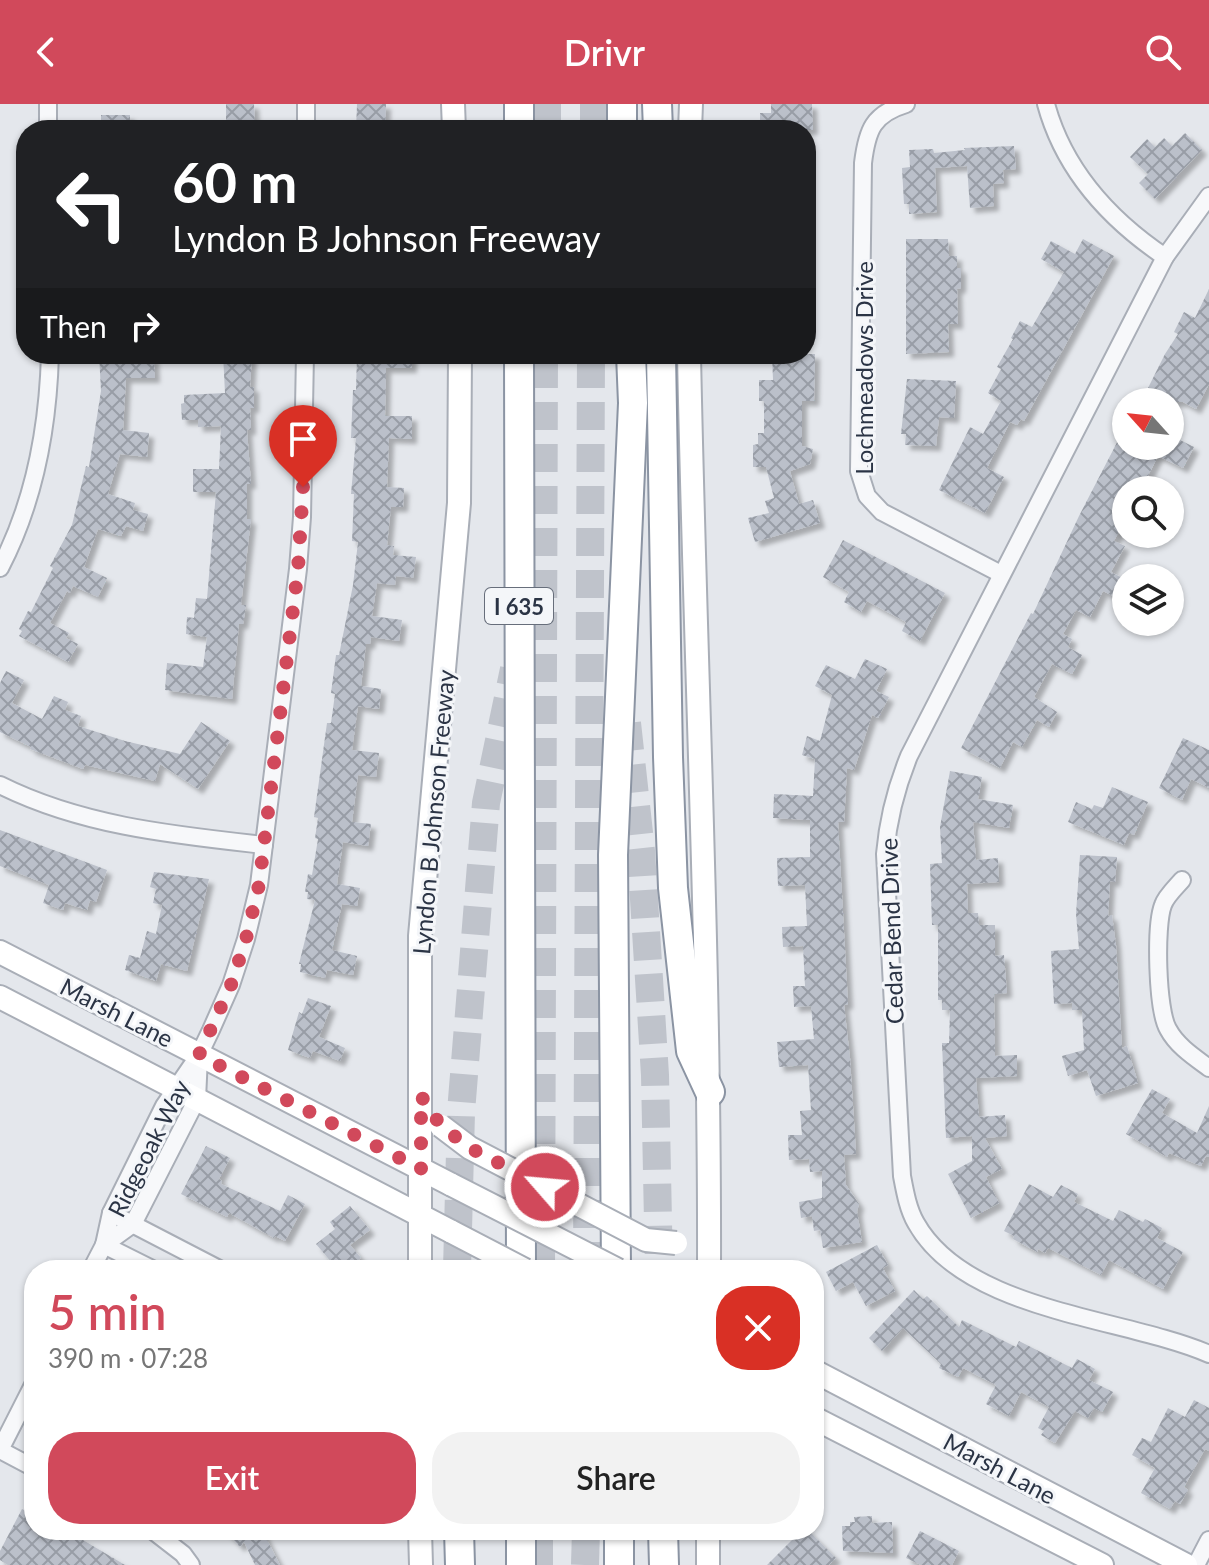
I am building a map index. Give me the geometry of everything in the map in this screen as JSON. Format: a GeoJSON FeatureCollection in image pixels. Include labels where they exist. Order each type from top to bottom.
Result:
{"type":"FeatureCollection","features":[{"type":"Feature","properties":{"kind":"highway","name":"I 635"},"geometry":{"type":"LineString","coordinates":[[519,364],[523,1260]]}},
{"type":"Feature","properties":{"kind":"highway"},"geometry":{"type":"LineString","coordinates":[[617,1260],[613,855],[633,403],[631,364]]}},
{"type":"Feature","properties":{"kind":"highway"},"geometry":{"type":"LineString","coordinates":[[661,364],[673,888],[691,1051],[710,1092]]}},
{"type":"Feature","properties":{"kind":"highway"},"geometry":{"type":"LineString","coordinates":[[459,1540],[460,1565]]}},
{"type":"Feature","properties":{"kind":"highway"},"geometry":{"type":"LineString","coordinates":[[521,1540],[521,1565]]}},
{"type":"Feature","properties":{"kind":"highway"},"geometry":{"type":"LineString","coordinates":[[619,1540],[619,1565]]}},
{"type":"Feature","properties":{"kind":"highway"},"geometry":{"type":"LineString","coordinates":[[663,1540],[664,1565]]}},
{"type":"Feature","properties":{"kind":"main road","name":"Lyndon B Johnson Freeway"},"geometry":{"type":"LineString","coordinates":[[420,1260],[420,936],[459,503],[460,364]]}},
{"type":"Feature","properties":{"kind":"main road"},"geometry":{"type":"LineString","coordinates":[[689,364],[694,618],[710,1092],[709,1260]]}},
{"type":"Feature","properties":{"kind":"main road","name":"Marsh Lane"},"geometry":{"type":"LineString","coordinates":[[0,952],[598,1260]]}},
{"type":"Feature","properties":{"kind":"main road","name":"Marsh Lane"},"geometry":{"type":"LineString","coordinates":[[0,997],[504,1260]]}},
{"type":"Feature","properties":{"kind":"main road"},"geometry":{"type":"LineString","coordinates":[[421,1096],[441,1126],[470,1148],[646,1240],[676,1243],[695,1238],[709,1214]]}},
{"type":"Feature","properties":{"kind":"main road","name":"Marsh Lane"},"geometry":{"type":"LineString","coordinates":[[824,1376],[1186,1565]]}},
{"type":"Feature","properties":{"kind":"main road","name":"Marsh Lane"},"geometry":{"type":"LineString","coordinates":[[824,1423],[1102,1565]]}},
{"type":"Feature","properties":{"kind":"main road"},"geometry":{"type":"LineString","coordinates":[[420,1540],[421,1565]]}},
{"type":"Feature","properties":{"kind":"main road"},"geometry":{"type":"LineString","coordinates":[[708,1540],[708,1565]]}},
{"type":"Feature","properties":{"kind":"street","name":"Lochmeadows Drive"},"geometry":{"type":"LineString","coordinates":[[906,104],[876,118],[866,140],[863,163],[859,471],[867,496],[882,512],[1001,574]]}},
{"type":"Feature","properties":{"kind":"street"},"geometry":{"type":"LineString","coordinates":[[1046,104],[1068,157],[1087,188],[1123,227],[1165,257]]}},
{"type":"Feature","properties":{"kind":"street","name":"Cedar Bend Drive"},"geometry":{"type":"LineString","coordinates":[[1209,196],[1165,257],[909,756],[888,822],[885,854],[902,1176],[916,1223],[933,1245],[959,1269],[996,1288],[1056,1310],[1209,1354]]}},
{"type":"Feature","properties":{"kind":"street"},"geometry":{"type":"LineString","coordinates":[[0,568],[25,512],[38,469],[50,364]]}},
{"type":"Feature","properties":{"kind":"street","name":"Ridgeoak Way"},"geometry":{"type":"LineString","coordinates":[[96,1260],[104,1245],[111,1213],[164,1106],[199,1055],[231,985],[259,885],[301,530],[305,364]]}},
{"type":"Feature","properties":{"kind":"street"},"geometry":{"type":"LineString","coordinates":[[0,785],[48,806],[85,817],[145,830],[264,845]]}},
{"type":"Feature","properties":{"kind":"street"},"geometry":{"type":"LineString","coordinates":[[1182,880],[1163,903],[1157,932],[1161,1005],[1167,1029],[1185,1050],[1209,1068]]}},
{"type":"Feature","properties":{"kind":"street","name":"Ridgeoak Way"},"geometry":{"type":"LineString","coordinates":[[104,1245],[133,1224],[197,1099],[199,1055]]}},
{"type":"Feature","properties":{"kind":"street"},"geometry":{"type":"LineString","coordinates":[[111,1213],[202,1260]]}},
{"type":"Feature","properties":{"kind":"street"},"geometry":{"type":"LineString","coordinates":[[104,1245],[134,1260]]}},
{"type":"Feature","properties":{"kind":"street"},"geometry":{"type":"LineString","coordinates":[[24,1403],[0,1450],[24,1463]]}},
{"type":"Feature","properties":{"kind":"street"},"geometry":{"type":"LineString","coordinates":[[165,1540],[183,1554],[191,1565]]}},
{"type":"Feature","properties":{"kind":"street"},"geometry":{"type":"LineString","coordinates":[[1196,1565],[1209,1540]]}},
{"type":"Feature","properties":{"kind":"building"},"geometry":{"type":"Polygon","coordinates":[[[226,104],[254,104],[255,120],[226,120],[226,104]]]}},
{"type":"Feature","properties":{"kind":"building"},"geometry":{"type":"Polygon","coordinates":[[[357,104],[386,104],[385,120],[356,120],[357,104]]]}},
{"type":"Feature","properties":{"kind":"building"},"geometry":{"type":"Polygon","coordinates":[[[771,104],[812,104],[813,120],[760,120],[760,113],[771,113],[771,104]]]}},
{"type":"Feature","properties":{"kind":"building"},"geometry":{"type":"Polygon","coordinates":[[[101,115],[130,115],[130,120],[101,120],[101,115]]]}},
{"type":"Feature","properties":{"kind":"building"},"geometry":{"type":"Polygon","coordinates":[[[1185,133],[1202,150],[1155,199],[1139,183],[1148,174],[1130,157],[1147,139],[1155,147],[1164,138],[1172,146],[1185,133]]]}},
{"type":"Feature","properties":{"kind":"building"},"geometry":{"type":"Polygon","coordinates":[[[1014,146],[1016,169],[1003,170],[1004,183],[993,184],[994,206],[970,208],[967,166],[935,168],[937,212],[909,214],[909,204],[904,204],[902,168],[910,167],[909,150],[933,149],[934,153],[1014,146]]]}},
{"type":"Feature","properties":{"kind":"building"},"geometry":{"type":"Polygon","coordinates":[[[906,239],[948,239],[949,256],[957,256],[957,268],[961,268],[961,288],[957,289],[958,324],[948,324],[949,352],[906,354],[906,239]]]}},
{"type":"Feature","properties":{"kind":"building"},"geometry":{"type":"Polygon","coordinates":[[[1083,239],[1114,256],[1024,421],[1021,419],[1017,425],[1010,422],[987,468],[1004,477],[985,513],[939,490],[970,427],[983,434],[1001,401],[988,393],[1020,321],[1032,327],[1064,272],[1041,259],[1051,241],[1075,254],[1083,239]]]}},
{"type":"Feature","properties":{"kind":"building"},"geometry":{"type":"Polygon","coordinates":[[[1209,289],[1209,384],[1196,409],[1184,403],[1184,388],[1148,388],[1178,334],[1174,332],[1184,312],[1195,318],[1209,289]]]}},
{"type":"Feature","properties":{"kind":"building"},"geometry":{"type":"Polygon","coordinates":[[[100,364],[154,364],[155,378],[126,378],[123,430],[149,433],[147,457],[120,454],[108,494],[135,503],[133,510],[148,514],[143,531],[126,526],[121,536],[98,529],[84,567],[107,578],[98,597],[73,586],[70,593],[67,591],[50,623],[69,633],[66,638],[78,644],[68,662],[19,636],[22,631],[19,629],[28,611],[31,612],[53,568],[50,566],[72,525],[86,466],[89,467],[101,391],[100,364]]]}},
{"type":"Feature","properties":{"kind":"building"},"geometry":{"type":"Polygon","coordinates":[[[224,364],[251,364],[250,387],[254,387],[254,408],[250,408],[251,430],[247,430],[251,484],[247,484],[247,519],[251,519],[241,605],[246,605],[243,624],[239,624],[232,699],[165,690],[167,663],[203,667],[207,637],[186,634],[187,617],[194,618],[196,598],[207,599],[216,492],[193,492],[193,469],[219,469],[221,426],[198,427],[198,420],[182,420],[181,404],[184,403],[184,395],[225,393],[224,364]]]}},
{"type":"Feature","properties":{"kind":"building"},"geometry":{"type":"Polygon","coordinates":[[[357,364],[412,364],[412,368],[386,368],[385,416],[412,416],[412,439],[389,438],[387,487],[404,488],[403,507],[391,507],[387,545],[394,546],[393,555],[416,557],[413,578],[396,576],[395,585],[377,583],[372,616],[402,620],[399,641],[371,637],[370,644],[366,644],[361,686],[381,689],[379,709],[358,706],[352,750],[379,753],[376,777],[358,775],[352,822],[371,824],[368,846],[343,842],[337,884],[360,888],[357,906],[342,904],[332,950],[357,956],[353,975],[327,970],[325,978],[300,972],[299,964],[315,900],[307,899],[308,892],[305,892],[308,874],[312,875],[318,839],[315,838],[318,818],[314,817],[327,723],[331,723],[335,694],[331,693],[336,655],[339,655],[353,585],[358,542],[352,541],[354,494],[351,494],[356,438],[351,438],[353,390],[356,390],[357,364]]]}},
{"type":"Feature","properties":{"kind":"building"},"geometry":{"type":"Polygon","coordinates":[[[772,364],[815,364],[814,401],[802,401],[802,446],[813,449],[810,464],[790,471],[799,504],[813,500],[820,523],[755,542],[748,518],[769,513],[765,501],[774,498],[766,467],[753,467],[753,445],[758,444],[758,433],[764,433],[764,401],[759,401],[759,380],[773,380],[772,364]]]}},
{"type":"Feature","properties":{"kind":"building"},"geometry":{"type":"Polygon","coordinates":[[[907,379],[956,381],[954,418],[939,417],[936,446],[905,445],[906,434],[901,434],[907,379]]]}},
{"type":"Feature","properties":{"kind":"building"},"geometry":{"type":"Polygon","coordinates":[[[1184,442],[1194,447],[1183,468],[1166,460],[1184,460],[1184,442]]]}},
{"type":"Feature","properties":{"kind":"building"},"geometry":{"type":"Polygon","coordinates":[[[1112,452],[1112,460],[1156,460],[1148,476],[1112,476],[1112,548],[1124,548],[1115,564],[1112,564],[1112,596],[1103,591],[1090,617],[1076,610],[1063,634],[1072,639],[1068,647],[1082,655],[1072,674],[1052,664],[1034,697],[1057,712],[1049,727],[1037,720],[1022,747],[1013,742],[1000,768],[961,748],[1033,614],[1112,452]]]}},
{"type":"Feature","properties":{"kind":"building"},"geometry":{"type":"Polygon","coordinates":[[[843,540],[945,593],[920,641],[902,631],[906,622],[867,601],[861,612],[844,602],[849,592],[823,577],[843,540]]]}},
{"type":"Feature","properties":{"kind":"building"},"geometry":{"type":"Polygon","coordinates":[[[865,659],[887,669],[876,691],[889,697],[878,718],[872,715],[854,770],[847,768],[844,822],[838,822],[848,1004],[844,1005],[856,1154],[844,1155],[846,1185],[859,1204],[857,1211],[862,1242],[823,1248],[820,1230],[814,1231],[812,1216],[801,1218],[799,1202],[822,1198],[822,1171],[810,1172],[809,1159],[789,1160],[788,1135],[802,1135],[800,1111],[811,1110],[808,1065],[779,1067],[777,1042],[814,1039],[811,1006],[794,1007],[793,986],[805,986],[803,946],[783,947],[782,927],[807,926],[805,885],[778,886],[777,858],[810,857],[810,820],[773,818],[774,794],[813,796],[815,759],[802,755],[807,736],[820,741],[832,695],[815,686],[826,665],[855,679],[865,659]]]}},
{"type":"Feature","properties":{"kind":"building"},"geometry":{"type":"Polygon","coordinates":[[[6,671],[24,680],[12,703],[42,719],[54,696],[68,702],[65,710],[81,716],[78,726],[125,741],[180,754],[201,722],[230,741],[198,789],[160,764],[155,781],[85,765],[83,769],[30,749],[0,732],[0,683],[6,671]]]}},
{"type":"Feature","properties":{"kind":"building"},"geometry":{"type":"Polygon","coordinates":[[[1183,738],[1209,750],[1209,788],[1191,779],[1182,800],[1159,788],[1183,738]]]}},
{"type":"Feature","properties":{"kind":"building"},"geometry":{"type":"Polygon","coordinates":[[[950,771],[982,777],[978,799],[1013,805],[1009,828],[973,822],[976,860],[998,858],[999,882],[967,884],[968,913],[978,913],[979,925],[995,925],[995,956],[1004,955],[1007,993],[994,994],[995,1056],[1017,1055],[1017,1076],[976,1078],[979,1117],[1005,1115],[1007,1136],[985,1138],[1002,1169],[986,1177],[999,1203],[971,1218],[948,1174],[972,1161],[972,1136],[946,1138],[942,1043],[949,1043],[950,1010],[942,1010],[942,1000],[938,1000],[938,925],[932,925],[930,864],[942,863],[940,827],[950,771]]]}},
{"type":"Feature","properties":{"kind":"building"},"geometry":{"type":"Polygon","coordinates":[[[1112,787],[1148,802],[1134,835],[1129,833],[1124,845],[1068,822],[1076,802],[1092,809],[1094,805],[1103,808],[1112,787]]]}},
{"type":"Feature","properties":{"kind":"building"},"geometry":{"type":"Polygon","coordinates":[[[0,830],[107,870],[96,902],[90,900],[87,910],[65,903],[63,910],[43,903],[49,885],[0,866],[0,830]]]}},
{"type":"Feature","properties":{"kind":"building"},"geometry":{"type":"Polygon","coordinates":[[[1080,855],[1117,857],[1115,882],[1110,881],[1108,916],[1112,915],[1116,945],[1122,1048],[1127,1046],[1138,1083],[1096,1096],[1087,1070],[1068,1076],[1062,1056],[1084,1050],[1082,1010],[1072,1010],[1072,1003],[1054,1004],[1051,951],[1079,949],[1076,914],[1080,855]]]}},
{"type":"Feature","properties":{"kind":"building"},"geometry":{"type":"Polygon","coordinates":[[[154,872],[209,879],[187,971],[161,964],[156,981],[125,970],[129,955],[140,958],[147,931],[156,934],[162,905],[153,903],[156,889],[150,887],[154,872]]]}},
{"type":"Feature","properties":{"kind":"building"},"geometry":{"type":"Polygon","coordinates":[[[308,998],[331,1006],[319,1037],[345,1048],[340,1061],[313,1051],[310,1058],[288,1050],[299,1012],[302,1014],[308,998]]]}},
{"type":"Feature","properties":{"kind":"building"},"geometry":{"type":"Polygon","coordinates":[[[1152,1089],[1170,1099],[1162,1113],[1197,1133],[1209,1106],[1209,1157],[1206,1156],[1201,1166],[1169,1153],[1167,1157],[1126,1134],[1152,1089]]]}},
{"type":"Feature","properties":{"kind":"building"},"geometry":{"type":"Polygon","coordinates":[[[206,1146],[230,1158],[219,1179],[221,1184],[280,1211],[288,1195],[305,1204],[285,1241],[229,1213],[227,1217],[181,1194],[206,1146]]]}},
{"type":"Feature","properties":{"kind":"building"},"geometry":{"type":"Polygon","coordinates":[[[1029,1184],[1053,1197],[1061,1185],[1078,1194],[1074,1202],[1113,1221],[1119,1210],[1162,1228],[1157,1238],[1183,1252],[1163,1289],[1109,1260],[1101,1275],[1048,1248],[1045,1253],[1038,1249],[1037,1252],[1013,1239],[1014,1236],[1004,1231],[1029,1184]]]}},
{"type":"Feature","properties":{"kind":"building"},"geometry":{"type":"Polygon","coordinates":[[[350,1206],[370,1230],[350,1245],[361,1258],[330,1260],[316,1244],[335,1229],[330,1222],[350,1206]]]}},
{"type":"Feature","properties":{"kind":"building"},"geometry":{"type":"Polygon","coordinates":[[[877,1245],[888,1265],[883,1268],[895,1291],[866,1306],[853,1282],[836,1291],[826,1272],[877,1245]]]}},
{"type":"Feature","properties":{"kind":"building"},"geometry":{"type":"Polygon","coordinates":[[[914,1290],[923,1299],[927,1296],[959,1327],[962,1320],[1016,1347],[1019,1341],[1072,1368],[1077,1359],[1095,1369],[1089,1380],[1113,1392],[1102,1412],[1094,1408],[1088,1418],[1075,1411],[1055,1443],[1041,1435],[1044,1431],[1038,1428],[1049,1407],[1021,1392],[1009,1416],[986,1404],[996,1385],[963,1368],[958,1377],[939,1368],[941,1364],[903,1328],[882,1351],[869,1338],[914,1290]]]}},
{"type":"Feature","properties":{"kind":"building"},"geometry":{"type":"Polygon","coordinates":[[[1194,1400],[1209,1408],[1209,1451],[1205,1449],[1184,1487],[1188,1490],[1180,1504],[1175,1501],[1170,1509],[1141,1493],[1155,1468],[1132,1455],[1142,1438],[1151,1442],[1168,1408],[1185,1417],[1194,1400]]]}},
{"type":"Feature","properties":{"kind":"building"},"geometry":{"type":"Polygon","coordinates":[[[22,1509],[24,1540],[83,1540],[125,1565],[8,1565],[0,1560],[0,1551],[22,1509]]]}},
{"type":"Feature","properties":{"kind":"building"},"geometry":{"type":"Polygon","coordinates":[[[872,1516],[872,1523],[892,1522],[893,1553],[843,1551],[842,1526],[850,1526],[850,1522],[855,1522],[854,1517],[872,1516]]]}},
{"type":"Feature","properties":{"kind":"building"},"geometry":{"type":"Polygon","coordinates":[[[920,1531],[959,1551],[952,1565],[921,1565],[906,1558],[920,1531]]]}},
{"type":"Feature","properties":{"kind":"building"},"geometry":{"type":"Polygon","coordinates":[[[233,1540],[267,1540],[280,1565],[255,1565],[244,1542],[240,1547],[233,1540]]]}},
{"type":"Feature","properties":{"kind":"building"},"geometry":{"type":"Polygon","coordinates":[[[792,1540],[818,1540],[836,1558],[829,1565],[767,1565],[792,1540]]]}},
{"type":"Feature","properties":{"kind":"tunnel"},"geometry":{"type":"LineString","coordinates":[[547,104],[547,120]]}},
{"type":"Feature","properties":{"kind":"tunnel"},"geometry":{"type":"LineString","coordinates":[[594,104],[594,120]]}},
{"type":"Feature","properties":{"kind":"tunnel"},"geometry":{"type":"LineString","coordinates":[[541,1260],[544,364]]}},
{"type":"Feature","properties":{"kind":"tunnel"},"geometry":{"type":"LineString","coordinates":[[587,1260],[591,364]]}},
{"type":"Feature","properties":{"kind":"tunnel"},"geometry":{"type":"LineString","coordinates":[[457,1260],[461,1112],[486,803],[514,669]]}},
{"type":"Feature","properties":{"kind":"tunnel"},"geometry":{"type":"LineString","coordinates":[[627,723],[641,851],[655,1075],[659,1260]]}},
{"type":"Feature","properties":{"kind":"tunnel"},"geometry":{"type":"LineString","coordinates":[[539,1540],[539,1565]]}},
{"type":"Feature","properties":{"kind":"tunnel"},"geometry":{"type":"LineString","coordinates":[[585,1565],[586,1540]]}},
{"type":"Feature","properties":{"kind":"route"},"geometry":{"type":"LineString","coordinates":[[303,487],[298,569],[259,885],[231,985],[199,1055],[421,1169],[421,1096],[441,1126],[470,1148],[545,1187]]}}]}
